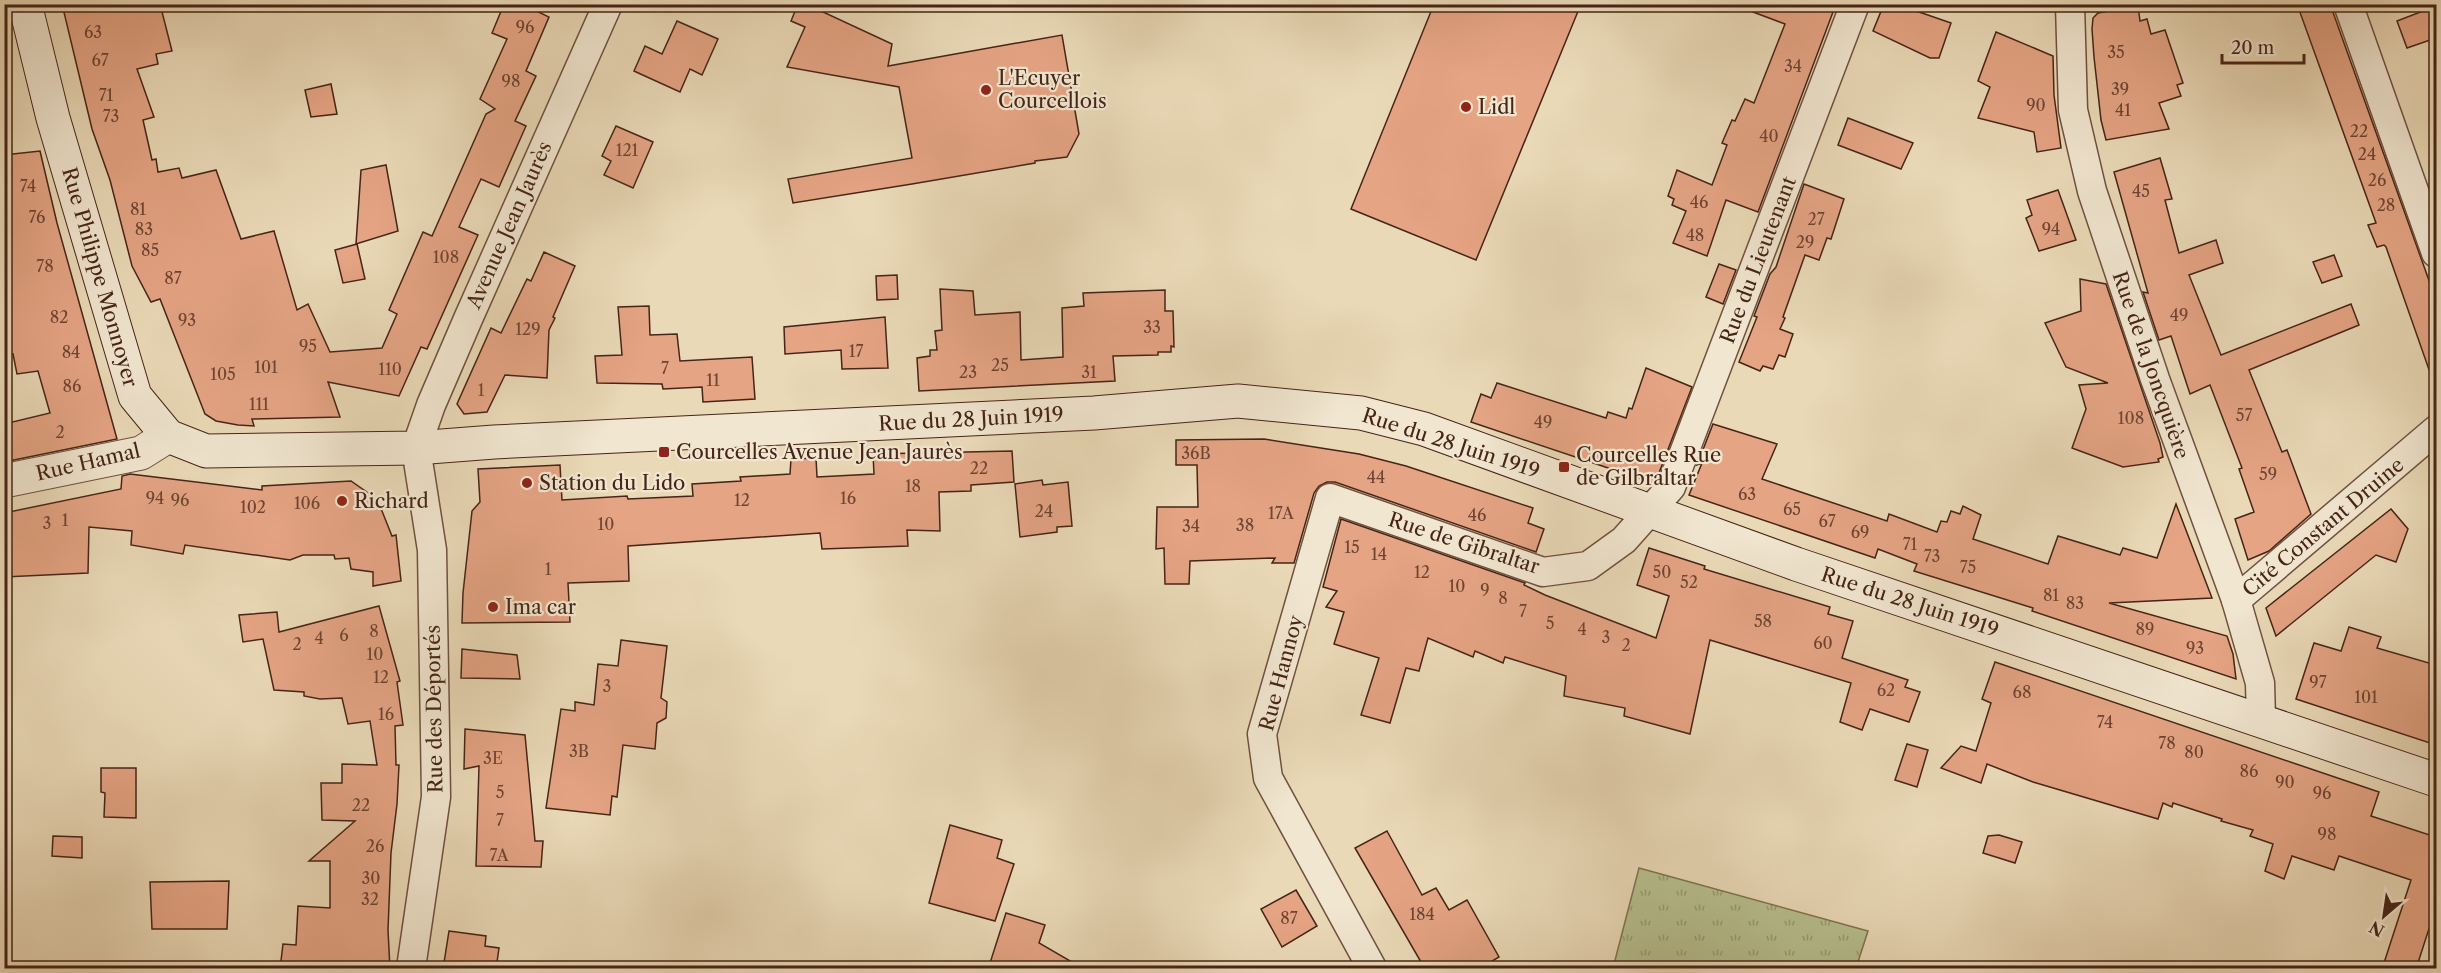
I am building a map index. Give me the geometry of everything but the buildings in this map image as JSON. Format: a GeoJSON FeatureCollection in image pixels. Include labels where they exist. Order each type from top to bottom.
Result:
{"type":"FeatureCollection","features":[{"type":"Feature","properties":{"kind":"main road","name":"Rue Philippe Monnoyer"},"geometry":{"type":"LineString","coordinates":[[25,4],[53,118],[135,396],[168,436],[206,451],[416,448]]}},
{"type":"Feature","properties":{"kind":"main road","name":"Rue du 28 Juin 1919"},"geometry":{"type":"LineString","coordinates":[[416,448],[505,441],[1094,413],[1238,401],[1346,411],[1424,429],[1796,564],[2261,719],[2436,780]]}},
{"type":"Feature","properties":{"kind":"main road","name":"Rue Hamal"},"geometry":{"type":"LineString","coordinates":[[4,481],[141,453],[168,436]]}},
{"type":"Feature","properties":{"kind":"street","name":"Avenue Jean Jaurès"},"geometry":{"type":"LineString","coordinates":[[416,448],[449,362],[608,4]]}},
{"type":"Feature","properties":{"kind":"street","name":"Rue du Lieutenant"},"geometry":{"type":"LineString","coordinates":[[1651,511],[1671,487],[1855,4]]}},
{"type":"Feature","properties":{"kind":"street","name":"Rue de la Joncquière"},"geometry":{"type":"LineString","coordinates":[[2070,4],[2073,110],[2092,191],[2155,380],[2236,600],[2260,683],[2261,719]]}},
{"type":"Feature","properties":{"kind":"street"},"geometry":{"type":"LineString","coordinates":[[2348,4],[2436,253]]}},
{"type":"Feature","properties":{"kind":"street","name":"Cité Constant Druine"},"geometry":{"type":"LineString","coordinates":[[2236,600],[2436,430]]}},
{"type":"Feature","properties":{"kind":"street","name":"Rue des Déportés"},"geometry":{"type":"LineString","coordinates":[[411,969],[436,797],[432,550],[416,448]]}},
{"type":"Feature","properties":{"kind":"street","name":"Rue de Gibraltar"},"geometry":{"type":"LineString","coordinates":[[1330,498],[1542,572],[1588,566],[1624,540],[1651,511]]}},
{"type":"Feature","properties":{"kind":"street","name":"Rue Hannoy"},"geometry":{"type":"LineString","coordinates":[[1330,498],[1262,734],[1268,778],[1372,969]]}},
{"type":"Feature","properties":{"kind":"green space"},"geometry":{"type":"Polygon","coordinates":[[[1639,868],[1868,931],[1856,968],[1613,968],[1639,868]]]}},
{"type":"Feature","properties":{"kind":"place","name":"L'Ecuyer Courcellois"},"geometry":{"type":"Point","coordinates":[986,90]}},
{"type":"Feature","properties":{"kind":"place","name":"Lidl"},"geometry":{"type":"Point","coordinates":[1466,107]}},
{"type":"Feature","properties":{"kind":"place","name":"Courcelles Avenue Jean Jaurès"},"geometry":{"type":"Point","coordinates":[664,452]}},
{"type":"Feature","properties":{"kind":"place","name":"Courcelles Rue de Gilbraltar"},"geometry":{"type":"Point","coordinates":[1564,467]}},
{"type":"Feature","properties":{"kind":"place","name":"Station du Lido"},"geometry":{"type":"Point","coordinates":[527,483]}},
{"type":"Feature","properties":{"kind":"place","name":"Richard"},"geometry":{"type":"Point","coordinates":[342,501]}},
{"type":"Feature","properties":{"kind":"place","name":"Ima car"},"geometry":{"type":"Point","coordinates":[493,607]}}]}
